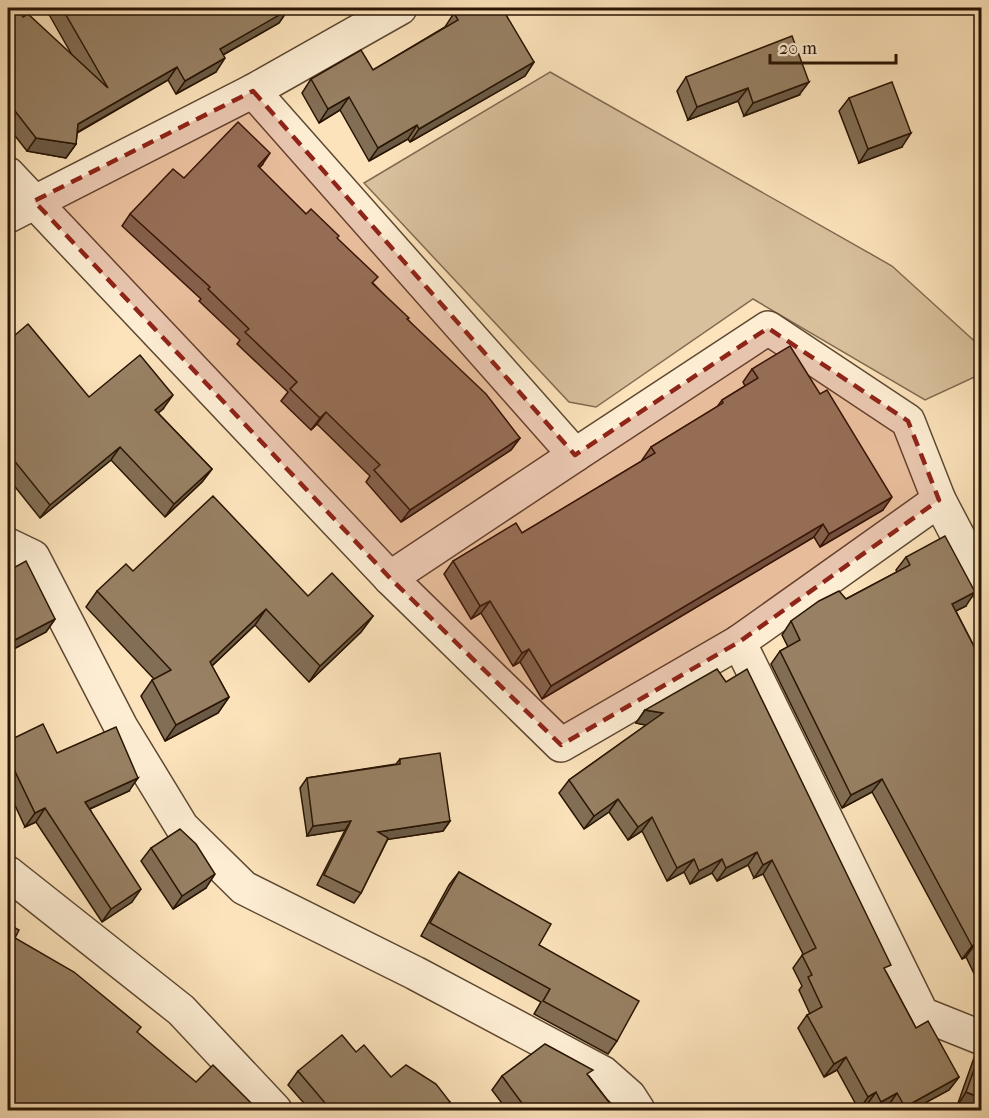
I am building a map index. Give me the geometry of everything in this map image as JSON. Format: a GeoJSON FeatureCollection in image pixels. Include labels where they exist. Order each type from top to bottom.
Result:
{"type":"FeatureCollection","features":[{"type":"Feature","properties":{"kind":"street"},"geometry":{"type":"LineString","coordinates":[[21,208],[252,91],[400,8]]}},
{"type":"Feature","properties":{"kind":"street"},"geometry":{"type":"LineString","coordinates":[[252,91],[575,454]]}},
{"type":"Feature","properties":{"kind":"street"},"geometry":{"type":"LineString","coordinates":[[8,174],[21,208],[390,578],[561,745],[739,642],[939,500]]}},
{"type":"Feature","properties":{"kind":"street"},"geometry":{"type":"LineString","coordinates":[[390,578],[768,328],[908,421],[939,500],[981,582]]}},
{"type":"Feature","properties":{"kind":"street"},"geometry":{"type":"LineString","coordinates":[[8,545],[33,557],[121,727],[182,826],[244,888],[415,973],[603,1073],[629,1095],[638,1110]]}},
{"type":"Feature","properties":{"kind":"street"},"geometry":{"type":"LineString","coordinates":[[739,642],[922,1014],[981,1038]]}},
{"type":"Feature","properties":{"kind":"street"},"geometry":{"type":"LineString","coordinates":[[8,873],[181,1010],[275,1110]]}},
{"type":"Feature","properties":{"kind":"highlighted area"},"geometry":{"type":"Polygon","coordinates":[[[253,91],[575,455],[768,328],[908,421],[939,500],[739,642],[561,745],[390,578],[34,201],[253,91]]]}},
{"type":"Feature","properties":{"kind":"shaded area"},"geometry":{"type":"Polygon","coordinates":[[[550,72],[892,266],[981,347],[981,374],[925,400],[753,299],[596,407],[569,402],[364,183],[550,72]]]}},
{"type":"Feature","properties":{"kind":"building"},"geometry":{"type":"Polygon","coordinates":[[[8,8],[18,8],[23,17],[28,14],[108,88],[62,8],[287,8],[288,10],[220,49],[225,58],[185,81],[177,67],[78,124],[76,144],[36,138],[8,102],[8,8]]]}},
{"type":"Feature","properties":{"kind":"building"},"geometry":{"type":"Polygon","coordinates":[[[464,8],[502,8],[534,62],[419,129],[417,125],[378,148],[349,97],[328,109],[311,79],[361,50],[373,70],[458,20],[454,13],[464,8]]]}},
{"type":"Feature","properties":{"kind":"building"},"geometry":{"type":"Polygon","coordinates":[[[792,36],[809,82],[753,103],[748,88],[697,107],[686,77],[792,36]]]}},
{"type":"Feature","properties":{"kind":"building"},"geometry":{"type":"Polygon","coordinates":[[[892,82],[911,133],[868,149],[849,98],[892,82]]]}},
{"type":"Feature","properties":{"kind":"building"},"geometry":{"type":"Polygon","coordinates":[[[238,122],[270,153],[258,166],[306,214],[311,209],[339,236],[337,238],[378,277],[372,283],[486,394],[520,438],[410,510],[374,470],[380,465],[326,412],[320,418],[290,389],[297,382],[245,332],[249,329],[208,289],[210,287],[130,214],[173,169],[184,178],[238,122]]]}},
{"type":"Feature","properties":{"kind":"building"},"geometry":{"type":"Polygon","coordinates":[[[28,324],[89,397],[140,355],[173,395],[155,410],[212,469],[174,504],[120,447],[50,505],[8,453],[8,341],[28,324]]]}},
{"type":"Feature","properties":{"kind":"building"},"geometry":{"type":"Polygon","coordinates":[[[790,346],[820,394],[827,390],[892,497],[829,534],[823,524],[551,686],[529,649],[522,653],[490,601],[480,606],[453,561],[516,523],[522,533],[655,453],[651,447],[723,403],[722,400],[758,378],[752,369],[790,346]]]}},
{"type":"Feature","properties":{"kind":"building"},"geometry":{"type":"Polygon","coordinates":[[[213,496],[308,596],[332,573],[373,616],[320,666],[266,609],[210,662],[229,697],[176,725],[152,680],[171,670],[97,591],[126,564],[133,571],[213,496]]]}},
{"type":"Feature","properties":{"kind":"building"},"geometry":{"type":"Polygon","coordinates":[[[945,536],[975,592],[952,604],[981,660],[981,957],[975,944],[972,946],[882,779],[851,795],[780,651],[800,640],[791,621],[819,601],[839,591],[846,599],[910,565],[906,557],[945,536]]]}},
{"type":"Feature","properties":{"kind":"building"},"geometry":{"type":"Polygon","coordinates":[[[26,561],[55,619],[11,642],[8,636],[8,571],[26,561]]]}},
{"type":"Feature","properties":{"kind":"building"},"geometry":{"type":"Polygon","coordinates":[[[717,669],[726,682],[747,669],[891,965],[884,968],[916,1028],[928,1021],[959,1077],[905,1107],[897,1093],[881,1102],[876,1092],[868,1097],[846,1057],[834,1064],[807,1015],[822,1007],[808,977],[812,975],[802,955],[816,948],[772,860],[763,865],[757,852],[726,868],[722,859],[699,871],[694,859],[677,868],[652,817],[638,827],[618,799],[594,816],[569,780],[663,713],[645,710],[717,669]]]}},
{"type":"Feature","properties":{"kind":"building"},"geometry":{"type":"Polygon","coordinates":[[[43,724],[57,753],[116,727],[138,778],[85,802],[141,889],[111,909],[45,808],[35,813],[8,757],[8,741],[43,724]]]}},
{"type":"Feature","properties":{"kind":"building"},"geometry":{"type":"Polygon","coordinates":[[[440,753],[450,821],[378,832],[388,838],[361,893],[324,875],[351,821],[313,826],[307,778],[400,764],[400,759],[440,753]]]}},
{"type":"Feature","properties":{"kind":"building"},"geometry":{"type":"Polygon","coordinates":[[[180,829],[196,844],[215,874],[182,896],[151,848],[180,829]]]}},
{"type":"Feature","properties":{"kind":"building"},"geometry":{"type":"Polygon","coordinates":[[[459,872],[551,924],[539,945],[639,1001],[617,1041],[543,1001],[550,989],[430,923],[459,872]]]}},
{"type":"Feature","properties":{"kind":"building"},"geometry":{"type":"Polygon","coordinates":[[[8,924],[19,930],[15,938],[74,972],[141,1027],[137,1032],[196,1082],[213,1065],[253,1105],[246,1110],[8,1110],[8,924]]]}},
{"type":"Feature","properties":{"kind":"building"},"geometry":{"type":"Polygon","coordinates":[[[342,1035],[356,1052],[364,1045],[391,1077],[406,1065],[436,1084],[450,1102],[441,1110],[331,1110],[298,1071],[342,1035]]]}},
{"type":"Feature","properties":{"kind":"building"},"geometry":{"type":"Polygon","coordinates":[[[545,1044],[593,1070],[587,1074],[615,1110],[527,1110],[502,1076],[545,1044]]]}},
{"type":"Feature","properties":{"kind":"building"},"geometry":{"type":"Polygon","coordinates":[[[981,1050],[981,1098],[966,1092],[981,1050]]]}}]}
